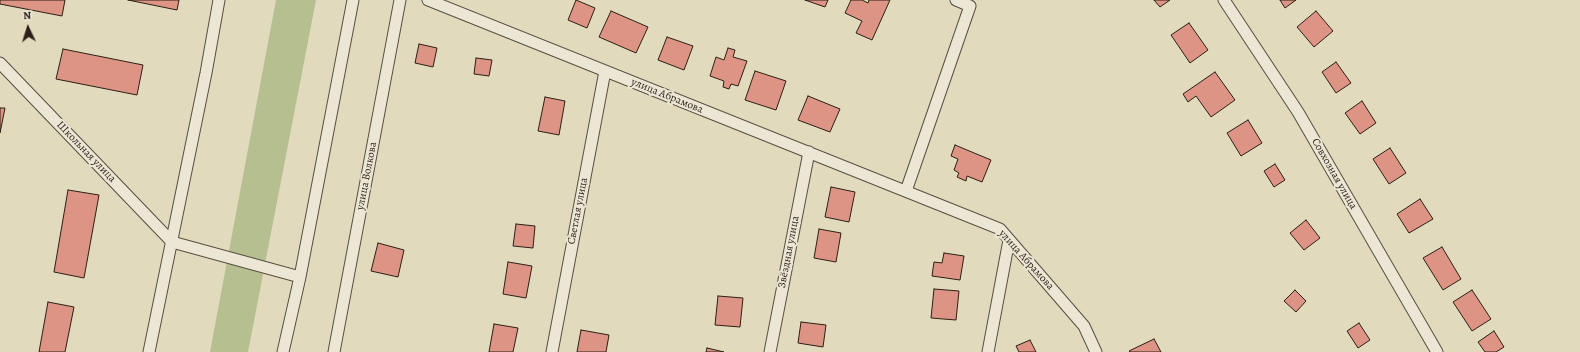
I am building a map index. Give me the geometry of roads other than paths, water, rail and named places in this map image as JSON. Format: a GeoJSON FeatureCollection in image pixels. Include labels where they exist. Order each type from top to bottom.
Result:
{"type":"FeatureCollection","features":[{"type":"Feature","properties":{"kind":"street"},"geometry":{"type":"LineString","coordinates":[[149,352],[206,73],[219,0]]}},
{"type":"Feature","properties":{"kind":"street"},"geometry":{"type":"LineString","coordinates":[[283,352],[300,276],[353,0]]}},
{"type":"Feature","properties":{"kind":"street","name":"улица Волкова"},"geometry":{"type":"LineString","coordinates":[[334,352],[400,0]]}},
{"type":"Feature","properties":{"kind":"street","name":"улица Абрамова"},"geometry":{"type":"LineString","coordinates":[[428,0],[1000,229],[1084,326],[1096,352]]}},
{"type":"Feature","properties":{"kind":"street"},"geometry":{"type":"LineString","coordinates":[[906,191],[970,6],[956,0]]}},
{"type":"Feature","properties":{"kind":"street","name":"Совхозная улица"},"geometry":{"type":"LineString","coordinates":[[1224,0],[1298,112],[1437,352]]}},
{"type":"Feature","properties":{"kind":"street","name":"Школьная улица"},"geometry":{"type":"LineString","coordinates":[[0,62],[172,242]]}},
{"type":"Feature","properties":{"kind":"street","name":"Светлая улица"},"geometry":{"type":"LineString","coordinates":[[552,352],[605,71]]}},
{"type":"Feature","properties":{"kind":"street","name":"Звёздная улица"},"geometry":{"type":"LineString","coordinates":[[770,352],[809,152]]}},
{"type":"Feature","properties":{"kind":"street"},"geometry":{"type":"LineString","coordinates":[[988,352],[1009,240]]}},
{"type":"Feature","properties":{"kind":"street"},"geometry":{"type":"LineString","coordinates":[[172,242],[300,276]]}}]}
